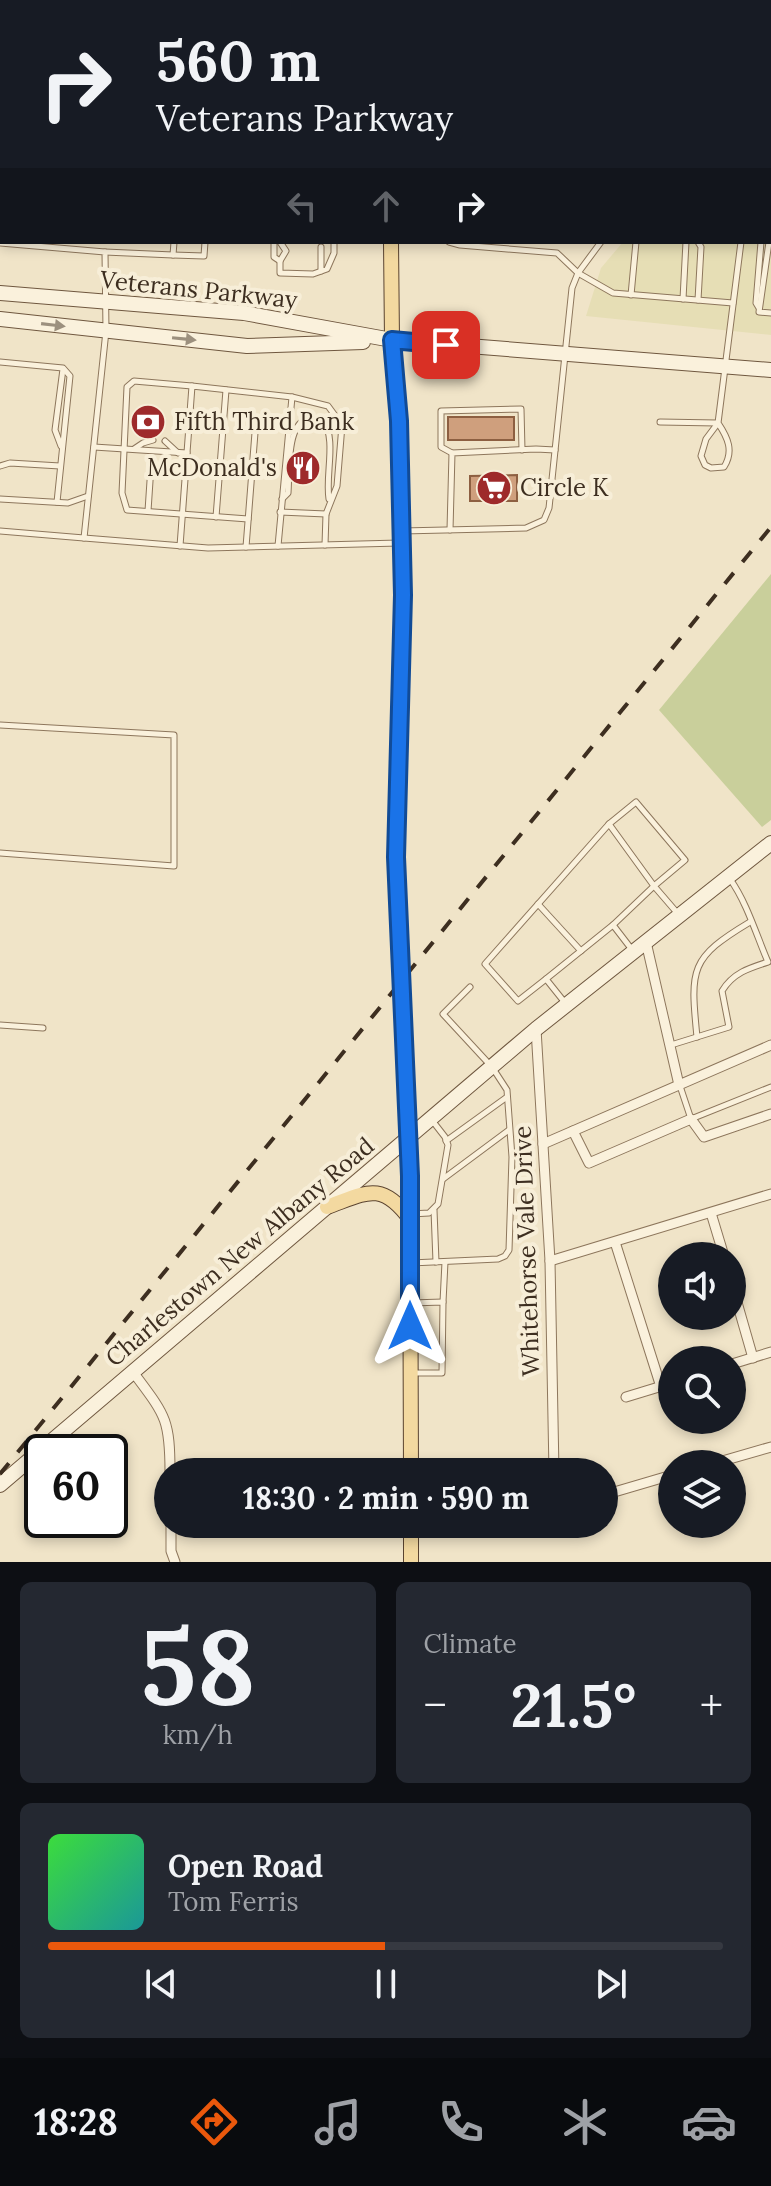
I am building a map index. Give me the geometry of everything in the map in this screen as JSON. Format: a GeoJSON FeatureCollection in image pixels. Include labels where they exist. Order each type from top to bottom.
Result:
{"type":"FeatureCollection","features":[{"type":"Feature","properties":{"kind":"main road"},"geometry":{"type":"LineString","coordinates":[[391,244],[403,595],[396,857],[410,1216],[411,1458]]}},
{"type":"Feature","properties":{"kind":"main road","name":"Veterans Parkway"},"geometry":{"type":"LineString","coordinates":[[0,293],[244,313],[392,340],[771,370]]}},
{"type":"Feature","properties":{"kind":"main road","name":"Veterans Parkway"},"geometry":{"type":"LineString","coordinates":[[0,319],[247,346],[392,340]]}},
{"type":"Feature","properties":{"kind":"main road","name":"Charlestown New Albany Road"},"geometry":{"type":"LineString","coordinates":[[0,1485],[536,1029],[771,843]]}},
{"type":"Feature","properties":{"kind":"main road"},"geometry":{"type":"LineString","coordinates":[[327,1207],[369,1192],[378,1192],[396,1201],[410,1216]]}},
{"type":"Feature","properties":{"kind":"main road"},"geometry":{"type":"LineString","coordinates":[[411,1538],[411,1562]]}},
{"type":"Feature","properties":{"kind":"street"},"geometry":{"type":"LineString","coordinates":[[646,942],[679,1085]]}},
{"type":"Feature","properties":{"kind":"street","name":"Whitehorse Vale Drive"},"geometry":{"type":"LineString","coordinates":[[536,1029],[550,1261],[554,1458]]}},
{"type":"Feature","properties":{"kind":"street"},"geometry":{"type":"LineString","coordinates":[[543,1144],[771,1045]]}},
{"type":"Feature","properties":{"kind":"street"},"geometry":{"type":"LineString","coordinates":[[573,1131],[589,1163],[691,1119],[704,1137],[771,1114]]}},
{"type":"Feature","properties":{"kind":"street"},"geometry":{"type":"LineString","coordinates":[[550,1261],[771,1194]]}},
{"type":"Feature","properties":{"kind":"street"},"geometry":{"type":"LineString","coordinates":[[711,1213],[720,1242]]}},
{"type":"Feature","properties":{"kind":"street"},"geometry":{"type":"LineString","coordinates":[[615,1242],[658,1378]]}},
{"type":"Feature","properties":{"kind":"street"},"geometry":{"type":"LineString","coordinates":[[745,1330],[753,1358]]}},
{"type":"Feature","properties":{"kind":"street"},"geometry":{"type":"LineString","coordinates":[[746,1360],[771,1352]]}},
{"type":"Feature","properties":{"kind":"street"},"geometry":{"type":"LineString","coordinates":[[133,1372],[166,1418],[170,1458]]}},
{"type":"Feature","properties":{"kind":"street"},"geometry":{"type":"LineString","coordinates":[[626,1397],[658,1388]]}},
{"type":"Feature","properties":{"kind":"street"},"geometry":{"type":"LineString","coordinates":[[746,1454],[771,1447]]}},
{"type":"Feature","properties":{"kind":"street"},"geometry":{"type":"LineString","coordinates":[[618,1491],[658,1479]]}},
{"type":"Feature","properties":{"kind":"street"},"geometry":{"type":"LineString","coordinates":[[171,1538],[175,1562]]}},
{"type":"Feature","properties":{"kind":"lane"},"geometry":{"type":"LineString","coordinates":[[40,244],[102,251],[204,256],[205,244]]}},
{"type":"Feature","properties":{"kind":"lane"},"geometry":{"type":"LineString","coordinates":[[84,538],[106,331],[107,301],[100,244]]}},
{"type":"Feature","properties":{"kind":"lane"},"geometry":{"type":"LineString","coordinates":[[131,253],[132,244]]}},
{"type":"Feature","properties":{"kind":"lane"},"geometry":{"type":"LineString","coordinates":[[173,255],[174,244]]}},
{"type":"Feature","properties":{"kind":"lane"},"geometry":{"type":"LineString","coordinates":[[280,261],[274,257],[282,244]]}},
{"type":"Feature","properties":{"kind":"lane"},"geometry":{"type":"LineString","coordinates":[[284,244],[286,251],[280,261],[280,273],[313,274],[327,269],[334,253],[334,244]]}},
{"type":"Feature","properties":{"kind":"lane"},"geometry":{"type":"LineString","coordinates":[[460,244],[512,246],[557,253],[578,273],[613,293],[733,303]]}},
{"type":"Feature","properties":{"kind":"lane"},"geometry":{"type":"LineString","coordinates":[[523,250],[524,244]]}},
{"type":"Feature","properties":{"kind":"lane"},"geometry":{"type":"LineString","coordinates":[[538,251],[539,244]]}},
{"type":"Feature","properties":{"kind":"lane"},"geometry":{"type":"LineString","coordinates":[[557,253],[559,244]]}},
{"type":"Feature","properties":{"kind":"lane"},"geometry":{"type":"LineString","coordinates":[[0,531],[180,546],[246,547],[325,545],[450,530],[526,528],[539,524],[549,508],[572,288],[578,273],[600,244]]}},
{"type":"Feature","properties":{"kind":"lane"},"geometry":{"type":"LineString","coordinates":[[631,295],[636,244]]}},
{"type":"Feature","properties":{"kind":"lane"},"geometry":{"type":"LineString","coordinates":[[683,299],[686,244]]}},
{"type":"Feature","properties":{"kind":"lane"},"geometry":{"type":"LineString","coordinates":[[698,300],[699,244]]}},
{"type":"Feature","properties":{"kind":"lane"},"geometry":{"type":"LineString","coordinates":[[718,423],[729,439],[730,458],[724,467],[711,468],[705,465],[701,456],[706,439],[718,423],[741,244]]}},
{"type":"Feature","properties":{"kind":"lane"},"geometry":{"type":"LineString","coordinates":[[759,310],[756,303],[761,244]]}},
{"type":"Feature","properties":{"kind":"lane"},"geometry":{"type":"LineString","coordinates":[[759,310],[770,244]]}},
{"type":"Feature","properties":{"kind":"lane"},"geometry":{"type":"LineString","coordinates":[[321,247],[321,271]]}},
{"type":"Feature","properties":{"kind":"lane"},"geometry":{"type":"LineString","coordinates":[[759,310],[771,313]]}},
{"type":"Feature","properties":{"kind":"lane"},"geometry":{"type":"LineString","coordinates":[[0,362],[63,368],[70,376],[57,502]]}},
{"type":"Feature","properties":{"kind":"lane"},"geometry":{"type":"LineString","coordinates":[[248,519],[127,510],[122,493],[127,387],[134,381],[192,386],[292,397],[328,406],[342,425],[337,486],[326,514],[325,545]]}},
{"type":"Feature","properties":{"kind":"lane"},"geometry":{"type":"LineString","coordinates":[[180,546],[192,386]]}},
{"type":"Feature","properties":{"kind":"lane"},"geometry":{"type":"LineString","coordinates":[[216,517],[226,390]]}},
{"type":"Feature","properties":{"kind":"lane"},"geometry":{"type":"LineString","coordinates":[[257,404],[258,394]]}},
{"type":"Feature","properties":{"kind":"lane"},"geometry":{"type":"LineString","coordinates":[[278,546],[292,397]]}},
{"type":"Feature","properties":{"kind":"lane"},"geometry":{"type":"LineString","coordinates":[[522,450],[521,409],[441,411],[441,447],[452,453],[555,450]]}},
{"type":"Feature","properties":{"kind":"lane"},"geometry":{"type":"LineString","coordinates":[[282,499],[288,493],[293,434],[297,423],[314,416],[323,419],[330,429],[329,500]]}},
{"type":"Feature","properties":{"kind":"lane"},"geometry":{"type":"LineString","coordinates":[[246,547],[256,420]]}},
{"type":"Feature","properties":{"kind":"lane"},"geometry":{"type":"LineString","coordinates":[[660,422],[718,423]]}},
{"type":"Feature","properties":{"kind":"lane"},"geometry":{"type":"LineString","coordinates":[[133,450],[153,440]]}},
{"type":"Feature","properties":{"kind":"lane"},"geometry":{"type":"LineString","coordinates":[[165,441],[178,453]]}},
{"type":"Feature","properties":{"kind":"lane"},"geometry":{"type":"LineString","coordinates":[[94,447],[187,453]]}},
{"type":"Feature","properties":{"kind":"lane"},"geometry":{"type":"LineString","coordinates":[[450,530],[452,453]]}},
{"type":"Feature","properties":{"kind":"lane"},"geometry":{"type":"LineString","coordinates":[[0,466],[10,463],[60,466]]}},
{"type":"Feature","properties":{"kind":"lane"},"geometry":{"type":"LineString","coordinates":[[148,511],[151,466]]}},
{"type":"Feature","properties":{"kind":"lane"},"geometry":{"type":"LineString","coordinates":[[0,499],[68,503],[88,496]]}},
{"type":"Feature","properties":{"kind":"lane"},"geometry":{"type":"LineString","coordinates":[[280,512],[326,514]]}},
{"type":"Feature","properties":{"kind":"lane"},"geometry":{"type":"LineString","coordinates":[[0,725],[174,735],[174,866],[0,853]]}},
{"type":"Feature","properties":{"kind":"lane"},"geometry":{"type":"LineString","coordinates":[[636,802],[685,860],[654,886],[613,925],[518,1001],[485,964],[609,824],[636,802]]}},
{"type":"Feature","properties":{"kind":"lane"},"geometry":{"type":"LineString","coordinates":[[609,824],[680,916]]}},
{"type":"Feature","properties":{"kind":"lane"},"geometry":{"type":"LineString","coordinates":[[670,1045],[729,1027],[722,991],[728,981],[745,969],[768,962],[741,895],[729,877]]}},
{"type":"Feature","properties":{"kind":"lane"},"geometry":{"type":"LineString","coordinates":[[538,904],[581,951]]}},
{"type":"Feature","properties":{"kind":"lane"},"geometry":{"type":"LineString","coordinates":[[697,1037],[694,983],[703,955],[718,941],[750,922]]}},
{"type":"Feature","properties":{"kind":"lane"},"geometry":{"type":"LineString","coordinates":[[613,925],[634,951]]}},
{"type":"Feature","properties":{"kind":"lane"},"geometry":{"type":"LineString","coordinates":[[546,979],[566,1005]]}},
{"type":"Feature","properties":{"kind":"lane"},"geometry":{"type":"LineString","coordinates":[[410,1263],[498,1259],[509,1250],[512,1157],[507,1090],[492,1067],[443,1014],[470,987]]}},
{"type":"Feature","properties":{"kind":"lane"},"geometry":{"type":"LineString","coordinates":[[0,1025],[43,1028]]}},
{"type":"Feature","properties":{"kind":"lane"},"geometry":{"type":"LineString","coordinates":[[679,1085],[691,1119],[771,1087]]}},
{"type":"Feature","properties":{"kind":"lane"},"geometry":{"type":"LineString","coordinates":[[446,1141],[507,1097]]}},
{"type":"Feature","properties":{"kind":"lane"},"geometry":{"type":"LineString","coordinates":[[431,1119],[446,1141],[438,1204],[434,1210],[436,1262]]}},
{"type":"Feature","properties":{"kind":"lane"},"geometry":{"type":"LineString","coordinates":[[442,1179],[510,1130]]}},
{"type":"Feature","properties":{"kind":"lane"},"geometry":{"type":"LineString","coordinates":[[410,1216],[434,1210]]}},
{"type":"Feature","properties":{"kind":"lane"},"geometry":{"type":"LineString","coordinates":[[411,1373],[442,1373],[445,1262]]}},
{"type":"Feature","properties":{"kind":"lane"},"geometry":{"type":"LineString","coordinates":[[410,1303],[443,1302]]}},
{"type":"Feature","properties":{"kind":"shaded area"},"geometry":{"type":"Polygon","coordinates":[[[621,244],[771,244],[771,335],[586,316],[601,268],[621,244]]]}},
{"type":"Feature","properties":{"kind":"green space"},"geometry":{"type":"Polygon","coordinates":[[[771,574],[771,820],[762,827],[659,710],[771,574]]]}},
{"type":"Feature","properties":{"kind":"building","name":"Circle K"},"geometry":{"type":"Polygon","coordinates":[[[448,417],[514,417],[514,440],[448,440],[448,417]]]}},
{"type":"Feature","properties":{"kind":"building","name":"Circle K"},"geometry":{"type":"Polygon","coordinates":[[[517,475],[517,501],[470,501],[470,476],[517,475]]]}},
{"type":"Feature","properties":{"kind":"railway"},"geometry":{"type":"LineString","coordinates":[[0,1474],[771,527]]}},
{"type":"Feature","properties":{"kind":"place","name":"Fifth Third Bank"},"geometry":{"type":"Point","coordinates":[148,422]}},
{"type":"Feature","properties":{"kind":"place","name":"McDonald's"},"geometry":{"type":"Point","coordinates":[303,468]}},
{"type":"Feature","properties":{"kind":"place","name":"Circle K"},"geometry":{"type":"Point","coordinates":[494,488]}},
{"type":"Feature","properties":{"kind":"route"},"geometry":{"type":"LineString","coordinates":[[410,1326],[410,1176],[396,857],[403,595],[399,421],[392,340],[446,345]]}}]}
